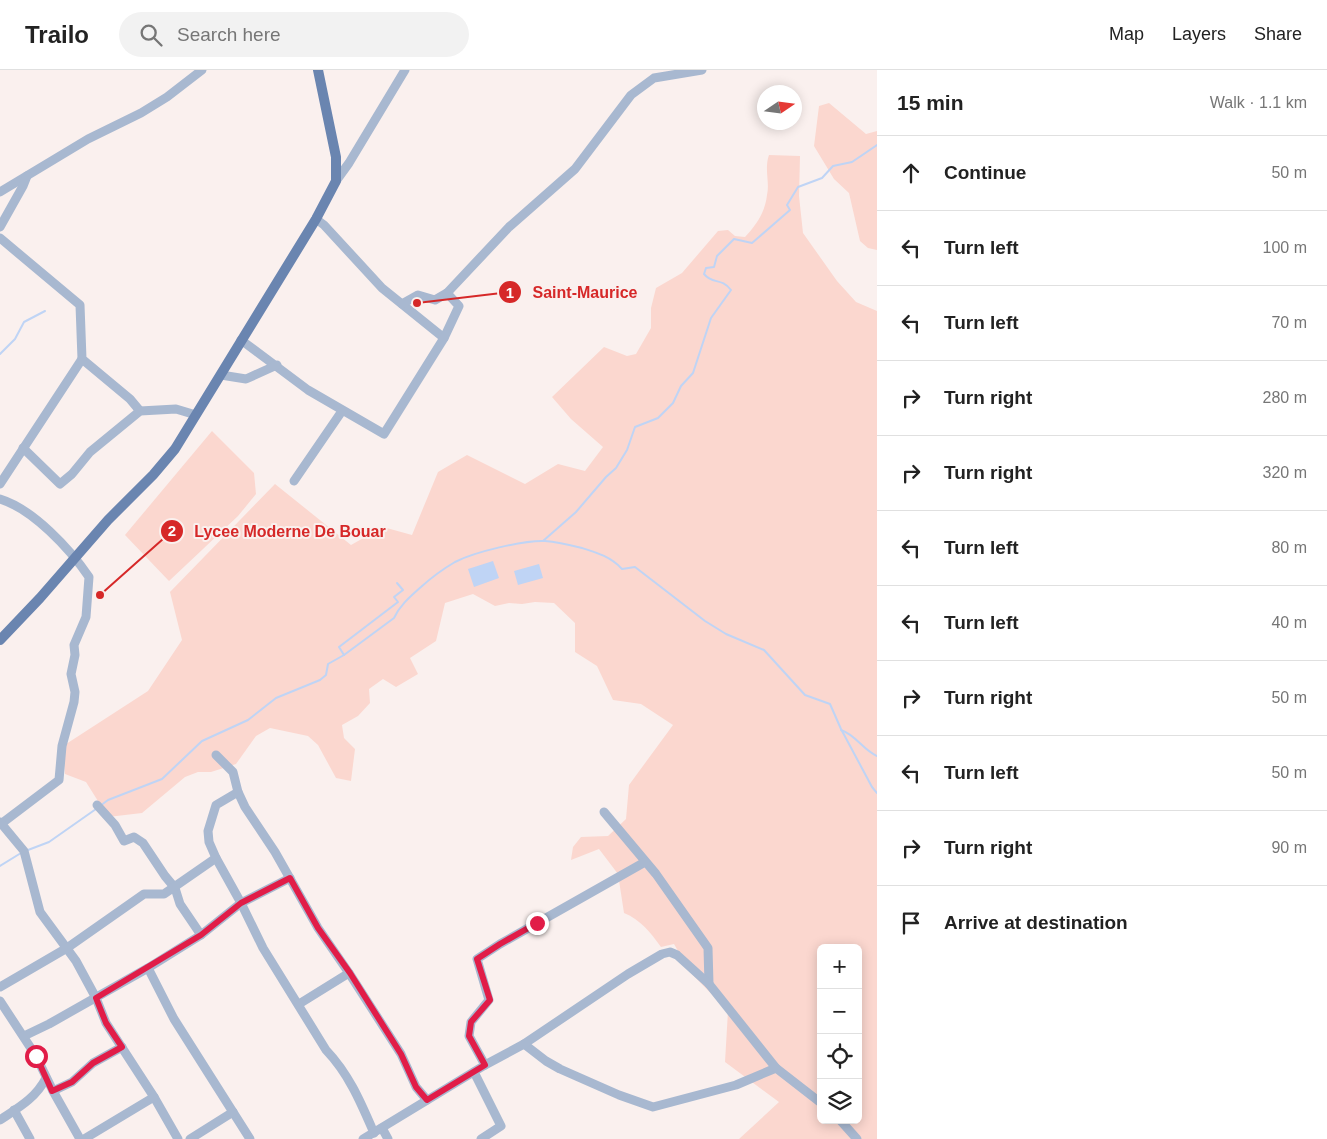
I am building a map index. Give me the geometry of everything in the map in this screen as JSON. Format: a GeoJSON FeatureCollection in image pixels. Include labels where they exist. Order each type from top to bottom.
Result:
{"type":"FeatureCollection","features":[{"type":"Feature","properties":{"kind":"main road"},"geometry":{"type":"LineString","coordinates":[[0,640],[76,558],[108,520],[154,475],[174,449],[316,219],[336,180],[334,143],[318,70]]}},
{"type":"Feature","properties":{"kind":"street"},"geometry":{"type":"LineString","coordinates":[[0,192],[88,139],[167,97],[202,70]]}},
{"type":"Feature","properties":{"kind":"street"},"geometry":{"type":"LineString","coordinates":[[336,180],[349,163],[405,70]]}},
{"type":"Feature","properties":{"kind":"street"},"geometry":{"type":"LineString","coordinates":[[402,304],[418,295],[435,300],[447,293],[509,226],[575,169],[631,95],[654,78],[702,70]]}},
{"type":"Feature","properties":{"kind":"street"},"geometry":{"type":"LineString","coordinates":[[0,227],[24,186],[27,176]]}},
{"type":"Feature","properties":{"kind":"street"},"geometry":{"type":"LineString","coordinates":[[316,219],[382,288],[444,338]]}},
{"type":"Feature","properties":{"kind":"street"},"geometry":{"type":"LineString","coordinates":[[0,238],[80,305],[82,359],[0,484]]}},
{"type":"Feature","properties":{"kind":"street"},"geometry":{"type":"LineString","coordinates":[[241,340],[308,390],[384,434],[444,338],[459,306],[447,293]]}},
{"type":"Feature","properties":{"kind":"street"},"geometry":{"type":"LineString","coordinates":[[82,359],[130,399],[140,410]]}},
{"type":"Feature","properties":{"kind":"street"},"geometry":{"type":"LineString","coordinates":[[221,375],[246,379],[276,365]]}},
{"type":"Feature","properties":{"kind":"street"},"geometry":{"type":"LineString","coordinates":[[23,448],[60,484],[72,474],[90,452],[140,410],[176,409],[196,415]]}},
{"type":"Feature","properties":{"kind":"street"},"geometry":{"type":"LineString","coordinates":[[294,480],[342,411]]}},
{"type":"Feature","properties":{"kind":"street"},"geometry":{"type":"LineString","coordinates":[[0,499],[11,502],[26,512],[76,558],[89,577],[86,617],[74,645],[75,655],[72,674],[75,692],[74,702],[62,746],[59,780],[1,823],[24,851],[40,912],[67,948],[96,998],[106,1023],[154,1097],[178,1139]]}},
{"type":"Feature","properties":{"kind":"street"},"geometry":{"type":"LineString","coordinates":[[216,755],[233,772],[238,792],[245,807],[290,878],[318,928],[350,973],[401,1054],[416,1087],[427,1100]]}},
{"type":"Feature","properties":{"kind":"street"},"geometry":{"type":"LineString","coordinates":[[238,792],[216,805],[208,831],[209,842],[263,948],[326,1050],[336,1060],[353,1085],[378,1130],[388,1139]]}},
{"type":"Feature","properties":{"kind":"street"},"geometry":{"type":"LineString","coordinates":[[97,805],[115,825],[124,841],[134,837],[143,842],[175,888],[180,904],[201,935]]}},
{"type":"Feature","properties":{"kind":"street"},"geometry":{"type":"LineString","coordinates":[[604,812],[656,874],[708,948],[709,984]]}},
{"type":"Feature","properties":{"kind":"street"},"geometry":{"type":"LineString","coordinates":[[0,987],[67,948],[144,894],[164,894],[216,858]]}},
{"type":"Feature","properties":{"kind":"street"},"geometry":{"type":"LineString","coordinates":[[485,1065],[469,1036],[471,1022],[490,1000],[477,959],[645,862]]}},
{"type":"Feature","properties":{"kind":"street"},"geometry":{"type":"LineString","coordinates":[[24,1036],[148,968],[201,935],[241,903],[290,878]]}},
{"type":"Feature","properties":{"kind":"street"},"geometry":{"type":"LineString","coordinates":[[362,1139],[485,1065],[524,1044],[628,974],[662,954],[670,952],[677,955],[709,984],[776,1068],[817,1100]]}},
{"type":"Feature","properties":{"kind":"street"},"geometry":{"type":"LineString","coordinates":[[148,968],[174,1019],[250,1139]]}},
{"type":"Feature","properties":{"kind":"street"},"geometry":{"type":"LineString","coordinates":[[299,1004],[350,973]]}},
{"type":"Feature","properties":{"kind":"street"},"geometry":{"type":"LineString","coordinates":[[0,1001],[36,1056],[52,1091],[82,1139],[154,1097]]}},
{"type":"Feature","properties":{"kind":"street"},"geometry":{"type":"LineString","coordinates":[[524,1044],[546,1062],[560,1069],[618,1095],[653,1107],[736,1085],[776,1068]]}},
{"type":"Feature","properties":{"kind":"street"},"geometry":{"type":"LineString","coordinates":[[52,1091],[72,1082],[93,1063],[122,1047]]}},
{"type":"Feature","properties":{"kind":"street"},"geometry":{"type":"LineString","coordinates":[[474,1072],[500,1126],[481,1139]]}},
{"type":"Feature","properties":{"kind":"street"},"geometry":{"type":"LineString","coordinates":[[0,1120],[29,1100],[41,1088],[46,1078]]}},
{"type":"Feature","properties":{"kind":"street"},"geometry":{"type":"LineString","coordinates":[[14,1110],[30,1139]]}},
{"type":"Feature","properties":{"kind":"street"},"geometry":{"type":"LineString","coordinates":[[190,1139],[233,1112]]}},
{"type":"Feature","properties":{"kind":"street"},"geometry":{"type":"LineString","coordinates":[[844,1124],[857,1139]]}},
{"type":"Feature","properties":{"kind":"shaded area"},"geometry":{"type":"Polygon","coordinates":[[[829,103],[866,134],[877,131],[877,250],[868,248],[860,241],[849,193],[834,179],[814,146],[819,106],[829,103]]]}},
{"type":"Feature","properties":{"kind":"shaded area"},"geometry":{"type":"Polygon","coordinates":[[[769,155],[800,156],[799,196],[803,233],[837,281],[856,302],[877,311],[877,1139],[739,1139],[779,1102],[725,1062],[728,1011],[690,972],[674,944],[661,947],[649,931],[624,913],[618,874],[599,849],[571,860],[573,847],[581,837],[608,836],[626,819],[629,785],[673,725],[641,704],[613,700],[597,666],[575,652],[575,623],[554,603],[509,603],[495,606],[473,594],[445,603],[436,641],[410,658],[418,674],[396,687],[383,679],[369,689],[370,703],[358,716],[342,725],[344,738],[355,749],[351,781],[336,778],[318,745],[308,736],[270,728],[256,736],[236,764],[211,772],[198,772],[185,777],[142,813],[108,817],[86,782],[65,774],[63,746],[148,691],[182,640],[170,592],[275,484],[351,545],[383,527],[412,535],[438,472],[467,455],[525,484],[558,464],[585,471],[603,447],[571,419],[552,397],[604,347],[627,356],[636,354],[651,328],[651,308],[656,288],[682,273],[718,231],[728,230],[735,236],[745,237],[762,213],[766,201],[768,190],[767,170],[769,155]]]}},
{"type":"Feature","properties":{"kind":"shaded area"},"geometry":{"type":"Polygon","coordinates":[[[212,431],[254,473],[256,494],[238,516],[169,581],[125,535],[212,431]]]}},
{"type":"Feature","properties":{"kind":"water"},"geometry":{"type":"Polygon","coordinates":[[[493,561],[499,578],[474,587],[468,569],[493,561]]]}},
{"type":"Feature","properties":{"kind":"water"},"geometry":{"type":"Polygon","coordinates":[[[539,564],[543,578],[518,585],[514,571],[539,564]]]}},
{"type":"Feature","properties":{"kind":"waterway"},"geometry":{"type":"LineString","coordinates":[[543,541],[576,512],[616,468],[627,450],[635,427],[658,418],[673,403],[681,386],[693,373],[711,318],[731,290],[724,284],[707,277],[704,274],[706,268],[714,267],[717,256],[734,239],[752,243],[790,210],[787,205],[798,187],[822,178],[833,166],[852,162],[877,145]]}},
{"type":"Feature","properties":{"kind":"waterway"},"geometry":{"type":"LineString","coordinates":[[0,354],[15,339],[24,322],[45,311]]}},
{"type":"Feature","properties":{"kind":"waterway"},"geometry":{"type":"LineString","coordinates":[[100,806],[108,800],[162,779],[202,741],[248,720],[276,698],[320,680],[326,675],[328,664],[344,655],[394,618],[396,613],[413,594],[442,570],[455,562],[499,547],[536,541],[555,542],[582,548],[609,558],[622,569],[635,567],[705,621],[726,634],[764,650],[805,695],[830,704],[841,729],[877,793]]}},
{"type":"Feature","properties":{"kind":"waterway"},"geometry":{"type":"LineString","coordinates":[[344,655],[339,647],[398,602],[394,597],[403,590],[397,583]]}},
{"type":"Feature","properties":{"kind":"waterway"},"geometry":{"type":"LineString","coordinates":[[841,730],[851,735],[877,756]]}},
{"type":"Feature","properties":{"kind":"waterway"},"geometry":{"type":"LineString","coordinates":[[28,850],[49,842],[96,809]]}},
{"type":"Feature","properties":{"kind":"waterway"},"geometry":{"type":"LineString","coordinates":[[0,866],[21,853]]}},
{"type":"Feature","properties":{"kind":"place","name":"Saint-Maurice"},"geometry":{"type":"Point","coordinates":[417,303]}},
{"type":"Feature","properties":{"kind":"place","name":"Lycee Moderne De Bouar"},"geometry":{"type":"Point","coordinates":[100,595]}},
{"type":"Feature","properties":{"kind":"route"},"geometry":{"type":"LineString","coordinates":[[36,1056],[52,1091],[72,1082],[93,1063],[122,1047],[106,1023],[96,998],[201,935],[241,903],[290,878],[318,928],[350,973],[401,1054],[416,1087],[427,1100],[485,1065],[469,1036],[471,1022],[490,1000],[477,959],[537,923]]}}]}
